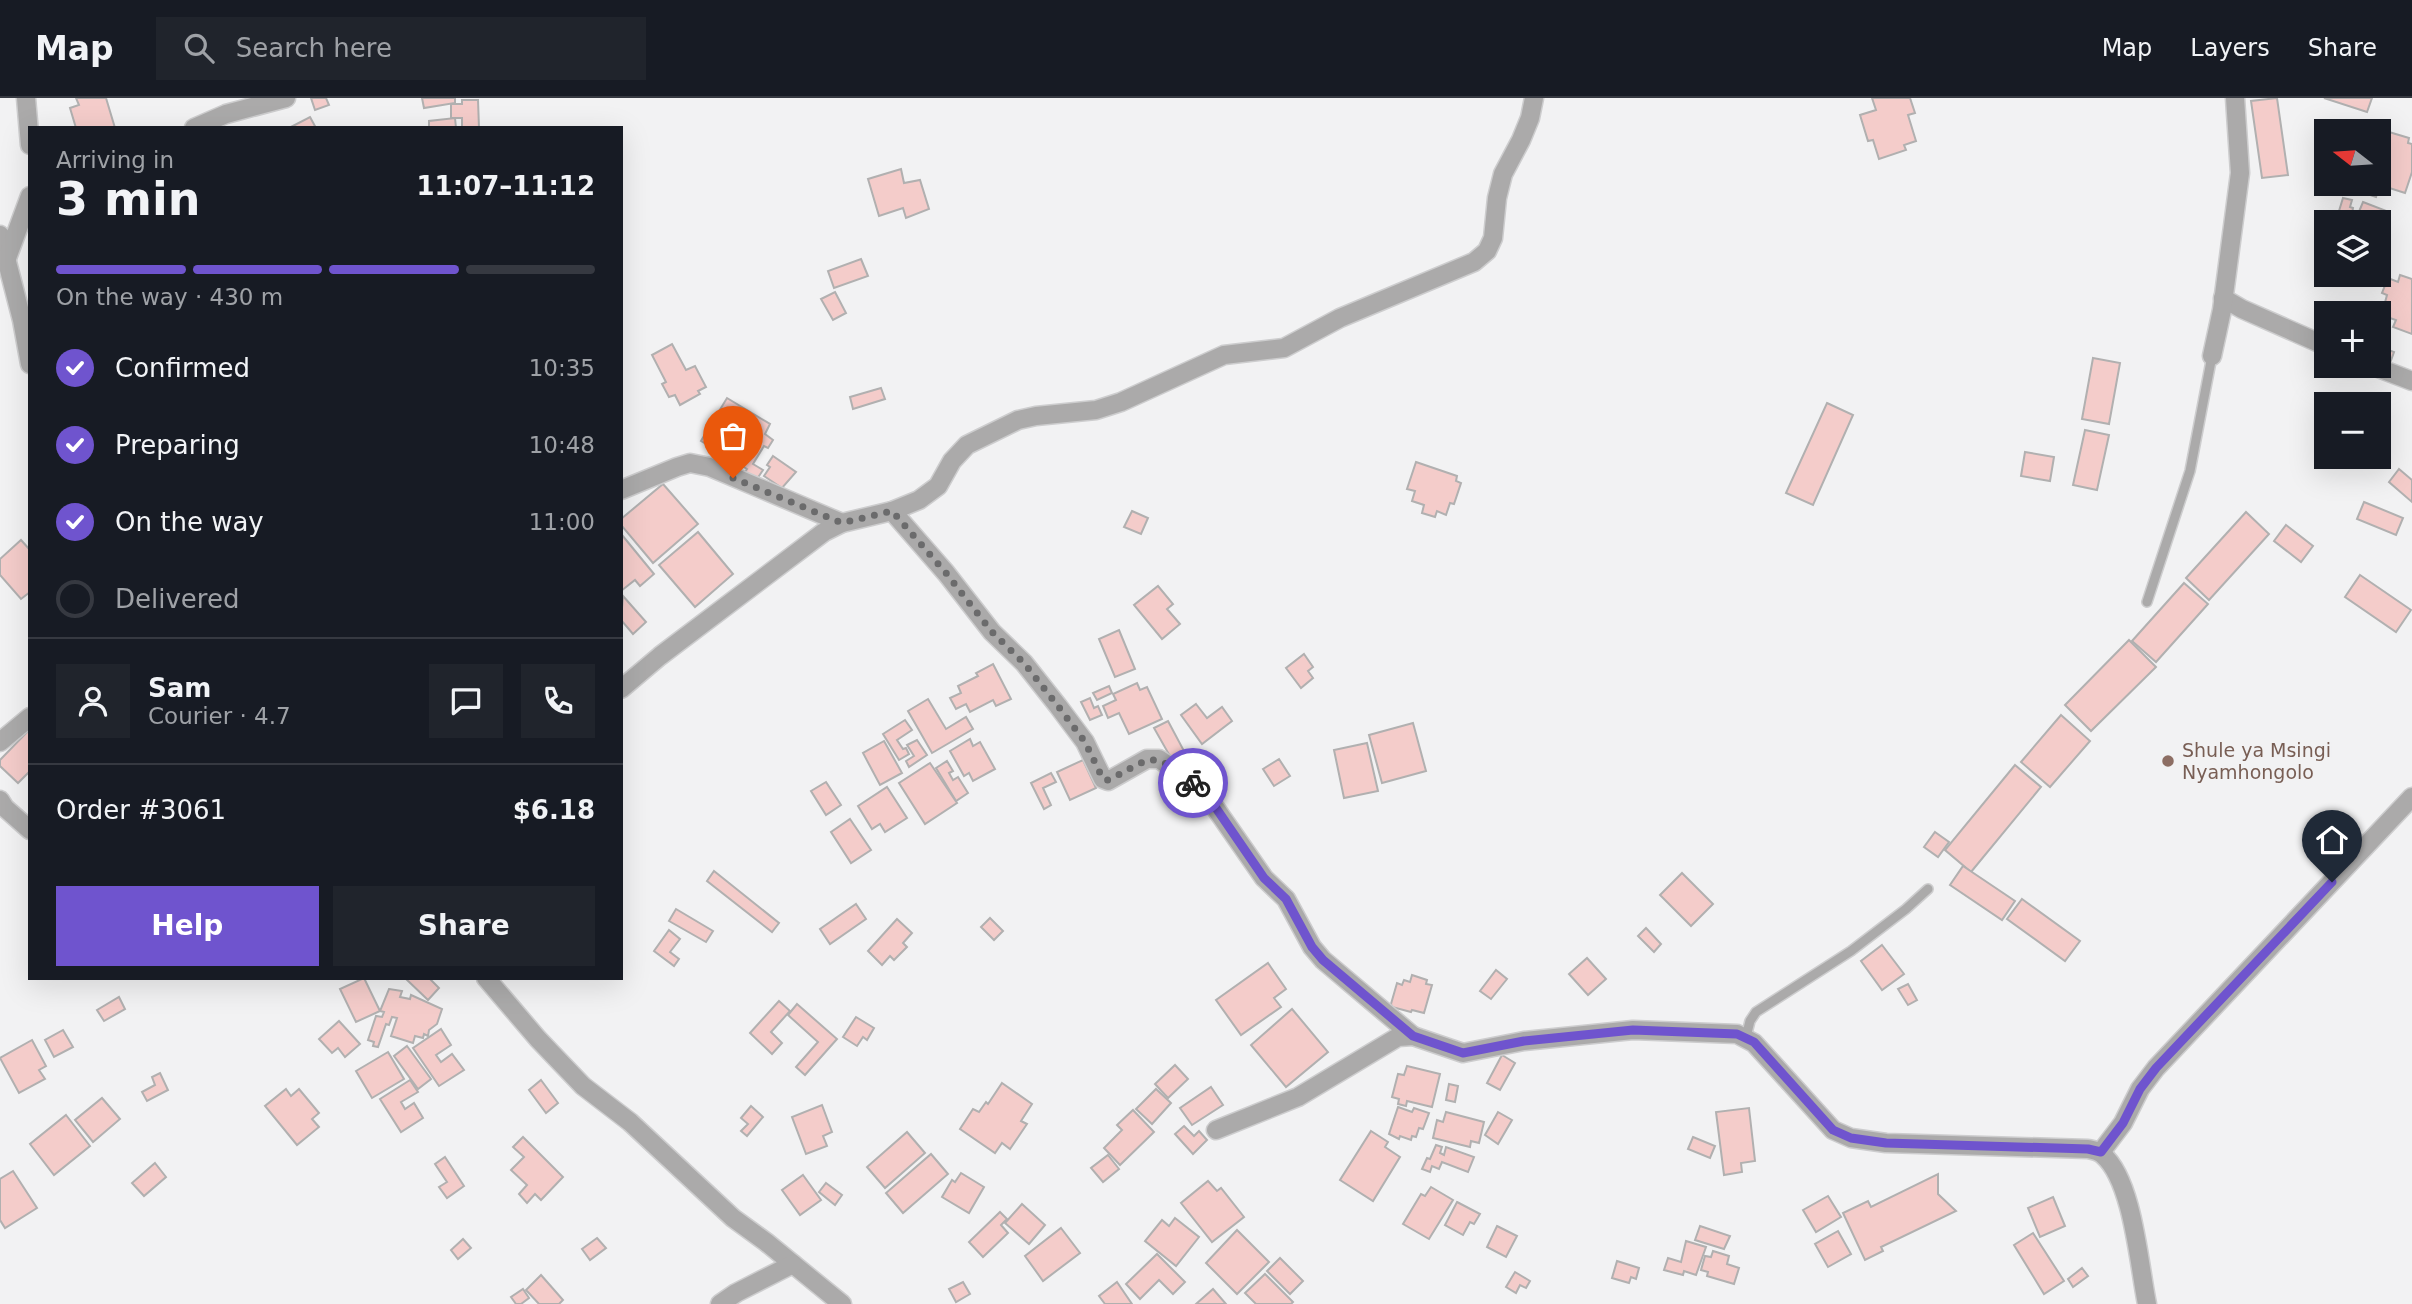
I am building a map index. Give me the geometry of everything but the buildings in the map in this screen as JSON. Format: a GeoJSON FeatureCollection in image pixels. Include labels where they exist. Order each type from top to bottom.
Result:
{"type":"FeatureCollection","features":[{"type":"Feature","properties":{"kind":"street"},"geometry":{"type":"LineString","coordinates":[[26,98],[28,126]]}},
{"type":"Feature","properties":{"kind":"street"},"geometry":{"type":"LineString","coordinates":[[199,126],[226,114],[286,98]]}},
{"type":"Feature","properties":{"kind":"street"},"geometry":{"type":"LineString","coordinates":[[623,687],[806,545],[842,523],[892,511],[929,495],[952,461],[967,445],[1007,425],[1036,415],[1096,410],[1121,402],[1224,355],[1284,348],[1340,318],[1474,262],[1487,251],[1493,238],[1497,198],[1503,174],[1530,118],[1534,98]]}},
{"type":"Feature","properties":{"kind":"street"},"geometry":{"type":"LineString","coordinates":[[2212,356],[2223,298],[2240,173],[2235,98]]}},
{"type":"Feature","properties":{"kind":"street"},"geometry":{"type":"LineString","coordinates":[[7,258],[28,201]]}},
{"type":"Feature","properties":{"kind":"street"},"geometry":{"type":"LineString","coordinates":[[0,235],[28,352]]}},
{"type":"Feature","properties":{"kind":"street"},"geometry":{"type":"LineString","coordinates":[[2223,298],[2314,341]]}},
{"type":"Feature","properties":{"kind":"street"},"geometry":{"type":"LineString","coordinates":[[2391,373],[2412,381]]}},
{"type":"Feature","properties":{"kind":"street"},"geometry":{"type":"LineString","coordinates":[[623,489],[690,463],[710,467],[842,523]]}},
{"type":"Feature","properties":{"kind":"street"},"geometry":{"type":"LineString","coordinates":[[892,511],[946,573],[992,632],[1024,663],[1058,706],[1085,742],[1103,779],[1108,780],[1147,759],[1159,759],[1192,783],[1216,808],[1264,878],[1286,899],[1312,947],[1323,960],[1413,1036],[1463,1053],[1524,1041],[1633,1030],[1737,1034],[1754,1042],[1833,1130],[1851,1138],[1886,1143],[2088,1149],[2101,1152],[2113,1166],[2128,1205],[2147,1304]]}},
{"type":"Feature","properties":{"kind":"street"},"geometry":{"type":"LineString","coordinates":[[0,742],[28,719]]}},
{"type":"Feature","properties":{"kind":"street"},"geometry":{"type":"LineString","coordinates":[[2101,1152],[2123,1123],[2140,1089],[2156,1068],[2412,797]]}},
{"type":"Feature","properties":{"kind":"street"},"geometry":{"type":"LineString","coordinates":[[0,800],[28,828]]}},
{"type":"Feature","properties":{"kind":"street"},"geometry":{"type":"LineString","coordinates":[[488,980],[538,1040],[583,1086],[630,1122],[733,1219],[842,1304]]}},
{"type":"Feature","properties":{"kind":"street"},"geometry":{"type":"LineString","coordinates":[[1216,1130],[1298,1097],[1398,1037],[1413,1036]]}},
{"type":"Feature","properties":{"kind":"street"},"geometry":{"type":"LineString","coordinates":[[720,1304],[793,1264]]}},
{"type":"Feature","properties":{"kind":"lane"},"geometry":{"type":"LineString","coordinates":[[2147,602],[2190,471],[2212,356]]}},
{"type":"Feature","properties":{"kind":"lane"},"geometry":{"type":"LineString","coordinates":[[1745,1037],[1756,1012],[1851,951],[1928,889]]}},
{"type":"Feature","properties":{"kind":"way so far"},"geometry":{"type":"LineString","coordinates":[[733,478],[842,523],[892,511],[946,573],[992,632],[1024,663],[1058,706],[1085,742],[1103,779],[1108,780],[1147,759],[1159,759],[1193,783]]}},
{"type":"Feature","properties":{"kind":"place","name":"Shule ya Msingi Nyamhongolo"},"geometry":{"type":"Point","coordinates":[2168,761]}},
{"type":"Feature","properties":{"kind":"route"},"geometry":{"type":"LineString","coordinates":[[1193,783],[1216,808],[1264,878],[1286,899],[1312,947],[1323,960],[1413,1036],[1463,1053],[1524,1041],[1633,1030],[1737,1034],[1754,1042],[1833,1130],[1851,1138],[1886,1143],[2088,1149],[2101,1152],[2123,1123],[2140,1089],[2156,1068],[2332,882]]}}]}
